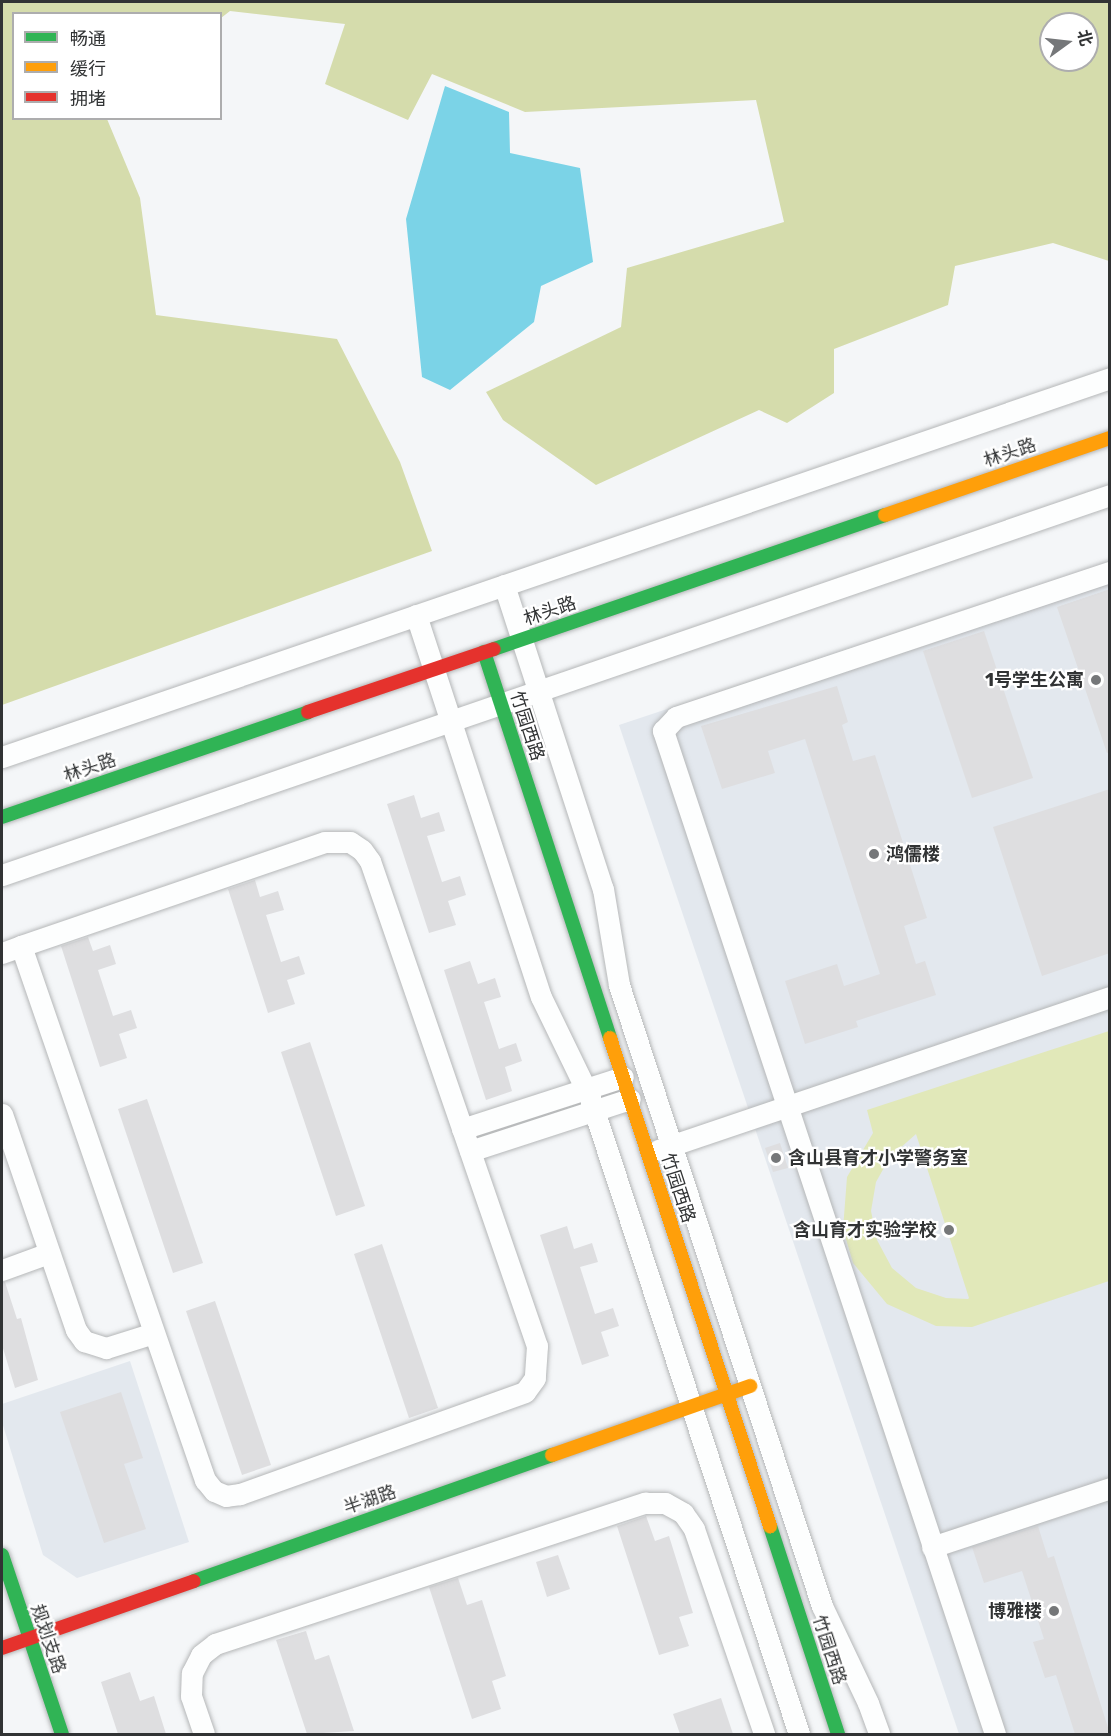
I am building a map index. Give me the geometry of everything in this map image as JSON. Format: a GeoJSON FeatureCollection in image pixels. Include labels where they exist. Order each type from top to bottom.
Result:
{"type":"FeatureCollection","features":[{"type":"Feature","properties":{"kind":"main road","name":"林头路"},"geometry":{"type":"LineString","coordinates":[[2,817],[1110,438]]}},
{"type":"Feature","properties":{"kind":"main road","name":"竹园西路"},"geometry":{"type":"LineString","coordinates":[[484,652],[838,1734]]}},
{"type":"Feature","properties":{"kind":"main road","name":"半湖路"},"geometry":{"type":"LineString","coordinates":[[2,1648],[750,1386]]}},
{"type":"Feature","properties":{"kind":"main road","name":"规划支路"},"geometry":{"type":"LineString","coordinates":[[2,1555],[28,1639],[62,1734]]}},
{"type":"Feature","properties":{"kind":"street"},"geometry":{"type":"LineString","coordinates":[[2,757],[1110,378]]}},
{"type":"Feature","properties":{"kind":"street"},"geometry":{"type":"LineString","coordinates":[[2,875],[1110,495]]}},
{"type":"Feature","properties":{"kind":"street"},"geometry":{"type":"LineString","coordinates":[[995,1734],[663,740],[668,723],[676,717],[1110,572]]}},
{"type":"Feature","properties":{"kind":"street"},"geometry":{"type":"LineString","coordinates":[[504,585],[603,889],[619,985],[822,1606],[868,1703],[879,1734]]}},
{"type":"Feature","properties":{"kind":"street"},"geometry":{"type":"LineString","coordinates":[[416,615],[542,997],[594,1111],[799,1734]]}},
{"type":"Feature","properties":{"kind":"street"},"geometry":{"type":"LineString","coordinates":[[325,842],[351,842],[370,861],[537,1346],[535,1377],[525,1392],[512,1400],[240,1494],[226,1496],[214,1491],[205,1480],[154,1333],[11,950],[325,842]]}},
{"type":"Feature","properties":{"kind":"street"},"geometry":{"type":"LineString","coordinates":[[648,1153],[1110,997]]}},
{"type":"Feature","properties":{"kind":"street"},"geometry":{"type":"LineString","coordinates":[[462,1129],[623,1077]]}},
{"type":"Feature","properties":{"kind":"street"},"geometry":{"type":"LineString","coordinates":[[470,1151],[630,1099]]}},
{"type":"Feature","properties":{"kind":"street"},"geometry":{"type":"LineString","coordinates":[[2,1114],[76,1330],[84,1341],[106,1348],[154,1333]]}},
{"type":"Feature","properties":{"kind":"street"},"geometry":{"type":"LineString","coordinates":[[2,1270],[49,1253]]}},
{"type":"Feature","properties":{"kind":"street"},"geometry":{"type":"LineString","coordinates":[[932,1547],[1110,1488]]}},
{"type":"Feature","properties":{"kind":"street"},"geometry":{"type":"LineString","coordinates":[[204,1734],[191,1695],[192,1673],[201,1655],[215,1644],[645,1503],[665,1503],[682,1513],[694,1529],[764,1734]]}},
{"type":"Feature","properties":{"kind":"shaded area","name":"含山育才实验学校"},"geometry":{"type":"Polygon","coordinates":[[[1109,562],[1109,1734],[959,1734],[619,725],[1109,562]]]}},
{"type":"Feature","properties":{"kind":"shaded area"},"geometry":{"type":"Polygon","coordinates":[[[130,1361],[189,1542],[77,1578],[43,1555],[2,1422],[2,1404],[130,1361]]]}},
{"type":"Feature","properties":{"kind":"green space"},"geometry":{"type":"Polygon","coordinates":[[[2,2],[1109,2],[1109,261],[1053,243],[955,266],[948,305],[834,349],[834,393],[787,423],[759,410],[596,485],[503,420],[486,392],[621,327],[627,268],[784,222],[756,100],[525,112],[432,74],[408,120],[325,84],[345,24],[230,11],[222,17],[222,12],[12,12],[12,120],[107,120],[140,198],[156,315],[337,339],[400,462],[432,551],[2,705],[2,2]]]}},
{"type":"Feature","properties":{"kind":"green space"},"geometry":{"type":"Polygon","coordinates":[[[1109,1031],[1109,1281],[972,1327],[936,1326],[887,1304],[853,1263],[843,1229],[847,1177],[873,1133],[867,1110],[1109,1031]],[[916,1134],[890,1157],[876,1182],[871,1211],[877,1240],[892,1268],[916,1288],[946,1298],[969,1298],[916,1134]]]}},
{"type":"Feature","properties":{"kind":"water"},"geometry":{"type":"Polygon","coordinates":[[[445,86],[509,112],[510,153],[580,168],[593,262],[541,286],[534,322],[450,390],[422,377],[406,219],[445,86]]]}},
{"type":"Feature","properties":{"kind":"building","name":"1号学生公寓"},"geometry":{"type":"Polygon","coordinates":[[[1110,589],[1110,752],[1107,753],[1057,607],[1110,589]]]}},
{"type":"Feature","properties":{"kind":"building"},"geometry":{"type":"Polygon","coordinates":[[[984,631],[1033,778],[972,798],[923,651],[984,631]]]}},
{"type":"Feature","properties":{"kind":"building","name":"鸿儒楼"},"geometry":{"type":"Polygon","coordinates":[[[837,686],[848,722],[842,725],[853,761],[875,755],[927,918],[904,926],[916,964],[925,961],[936,995],[856,1021],[858,1027],[805,1044],[785,981],[837,964],[844,986],[880,974],[805,739],[768,751],[775,773],[722,789],[701,726],[837,686]]]}},
{"type":"Feature","properties":{"kind":"building"},"geometry":{"type":"Polygon","coordinates":[[[1110,789],[1110,953],[1042,976],[993,827],[1110,789]]]}},
{"type":"Feature","properties":{"kind":"building"},"geometry":{"type":"Polygon","coordinates":[[[414,795],[421,818],[439,812],[445,831],[427,836],[442,882],[460,876],[466,895],[448,901],[456,925],[429,933],[387,804],[414,795]]]}},
{"type":"Feature","properties":{"kind":"building"},"geometry":{"type":"Polygon","coordinates":[[[255,880],[260,897],[278,891],[284,910],[266,915],[281,962],[299,956],[305,974],[287,980],[295,1004],[268,1013],[228,889],[255,880]]]}},
{"type":"Feature","properties":{"kind":"building"},"geometry":{"type":"Polygon","coordinates":[[[88,937],[93,951],[110,945],[116,964],[98,970],[113,1016],[131,1010],[137,1028],[119,1034],[127,1058],[100,1067],[61,946],[88,937]]]}},
{"type":"Feature","properties":{"kind":"building"},"geometry":{"type":"Polygon","coordinates":[[[470,961],[478,984],[495,978],[501,997],[484,1002],[499,1049],[516,1043],[522,1061],[505,1067],[512,1091],[486,1100],[444,970],[470,961]]]}},
{"type":"Feature","properties":{"kind":"building"},"geometry":{"type":"Polygon","coordinates":[[[310,1042],[365,1206],[336,1216],[281,1052],[310,1042]]]}},
{"type":"Feature","properties":{"kind":"building"},"geometry":{"type":"Polygon","coordinates":[[[147,1099],[203,1263],[173,1273],[118,1109],[147,1099]]]}},
{"type":"Feature","properties":{"kind":"building","name":"含山县育才小学警务室"},"geometry":{"type":"Polygon","coordinates":[[[780,1143],[788,1168],[773,1172],[765,1148],[780,1143]]]}},
{"type":"Feature","properties":{"kind":"building"},"geometry":{"type":"Polygon","coordinates":[[[567,1226],[574,1249],[592,1243],[598,1262],[580,1267],[595,1314],[613,1308],[619,1326],[601,1332],[609,1356],[582,1365],[540,1235],[567,1226]]]}},
{"type":"Feature","properties":{"kind":"building"},"geometry":{"type":"Polygon","coordinates":[[[382,1244],[438,1408],[409,1418],[354,1254],[382,1244]]]}},
{"type":"Feature","properties":{"kind":"building"},"geometry":{"type":"Polygon","coordinates":[[[2,1282],[5,1282],[17,1319],[21,1318],[38,1380],[15,1388],[2,1345],[2,1282]]]}},
{"type":"Feature","properties":{"kind":"building"},"geometry":{"type":"Polygon","coordinates":[[[215,1301],[271,1465],[242,1475],[186,1311],[215,1301]]]}},
{"type":"Feature","properties":{"kind":"building"},"geometry":{"type":"Polygon","coordinates":[[[121,1392],[143,1458],[124,1464],[146,1529],[104,1543],[60,1412],[121,1392]]]}},
{"type":"Feature","properties":{"kind":"building"},"geometry":{"type":"Polygon","coordinates":[[[646,1516],[655,1541],[669,1536],[693,1613],[679,1617],[689,1646],[659,1655],[617,1526],[646,1516]]]}},
{"type":"Feature","properties":{"kind":"building","name":"博雅楼"},"geometry":{"type":"Polygon","coordinates":[[[1038,1526],[1048,1558],[1054,1556],[1110,1734],[1075,1734],[1056,1675],[1045,1678],[1033,1642],[1044,1639],[1022,1571],[984,1583],[972,1547],[1038,1526]]]}},
{"type":"Feature","properties":{"kind":"building"},"geometry":{"type":"Polygon","coordinates":[[[558,1555],[570,1589],[547,1597],[536,1562],[558,1555]]]}},
{"type":"Feature","properties":{"kind":"building"},"geometry":{"type":"Polygon","coordinates":[[[458,1578],[467,1605],[482,1600],[506,1676],[492,1681],[501,1709],[472,1719],[429,1587],[458,1578]]]}},
{"type":"Feature","properties":{"kind":"building"},"geometry":{"type":"Polygon","coordinates":[[[306,1631],[315,1660],[329,1655],[354,1731],[307,1734],[276,1640],[306,1631]]]}},
{"type":"Feature","properties":{"kind":"building"},"geometry":{"type":"Polygon","coordinates":[[[130,1672],[140,1701],[154,1696],[166,1734],[118,1734],[101,1682],[130,1672]]]}},
{"type":"Feature","properties":{"kind":"building"},"geometry":{"type":"Polygon","coordinates":[[[721,1698],[733,1734],[680,1734],[673,1714],[721,1698]]]}},
{"type":"Feature","properties":{"kind":"traffic: fast"},"geometry":{"type":"LineString","coordinates":[[494,649],[885,515]]}},
{"type":"Feature","properties":{"kind":"traffic: fast"},"geometry":{"type":"LineString","coordinates":[[484,652],[610,1038]]}},
{"type":"Feature","properties":{"kind":"traffic: fast"},"geometry":{"type":"LineString","coordinates":[[2,817],[308,712]]}},
{"type":"Feature","properties":{"kind":"traffic: fast"},"geometry":{"type":"LineString","coordinates":[[194,1581],[552,1455]]}},
{"type":"Feature","properties":{"kind":"traffic: fast"},"geometry":{"type":"LineString","coordinates":[[770,1526],[838,1734]]}},
{"type":"Feature","properties":{"kind":"traffic: fast"},"geometry":{"type":"LineString","coordinates":[[2,1555],[62,1734]]}},
{"type":"Feature","properties":{"kind":"traffic: slow"},"geometry":{"type":"LineString","coordinates":[[885,515],[1110,438]]}},
{"type":"Feature","properties":{"kind":"traffic: slow"},"geometry":{"type":"LineString","coordinates":[[610,1038],[770,1526]]}},
{"type":"Feature","properties":{"kind":"traffic: slow"},"geometry":{"type":"LineString","coordinates":[[552,1455],[750,1386]]}},
{"type":"Feature","properties":{"kind":"traffic: jam"},"geometry":{"type":"LineString","coordinates":[[308,712],[494,649]]}},
{"type":"Feature","properties":{"kind":"traffic: jam"},"geometry":{"type":"LineString","coordinates":[[2,1648],[194,1581]]}},
{"type":"Feature","properties":{"kind":"place","name":"1号学生公寓"},"geometry":{"type":"Point","coordinates":[1096,680]}},
{"type":"Feature","properties":{"kind":"place","name":"鸿儒楼"},"geometry":{"type":"Point","coordinates":[874,854]}},
{"type":"Feature","properties":{"kind":"place","name":"含山县育才小学警务室"},"geometry":{"type":"Point","coordinates":[776,1158]}},
{"type":"Feature","properties":{"kind":"place","name":"含山育才实验学校"},"geometry":{"type":"Point","coordinates":[949,1230]}},
{"type":"Feature","properties":{"kind":"place","name":"博雅楼"},"geometry":{"type":"Point","coordinates":[1054,1611]}}]}
